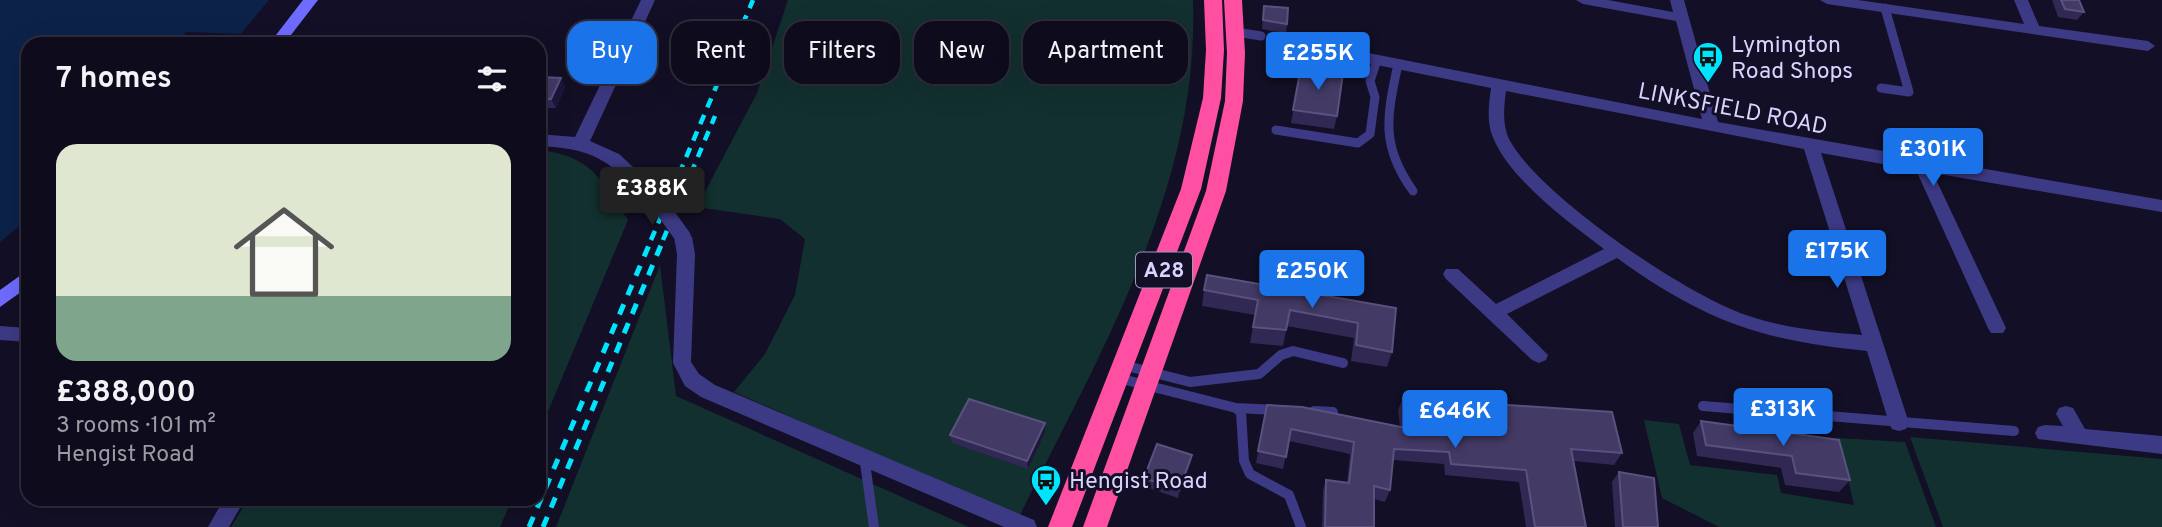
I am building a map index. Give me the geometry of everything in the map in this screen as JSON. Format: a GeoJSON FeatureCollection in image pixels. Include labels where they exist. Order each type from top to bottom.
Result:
{"type":"FeatureCollection","features":[{"type":"Feature","properties":{"kind":"highway","name":"A28"},"geometry":{"type":"LineString","coordinates":[[1060,527],[1120,371],[1179,233],[1202,160],[1212,101],[1216,32],[1213,0]]}},
{"type":"Feature","properties":{"kind":"highway","name":"A28"},"geometry":{"type":"LineString","coordinates":[[1095,527],[1147,378],[1208,225],[1225,163],[1236,103],[1233,0]]}},
{"type":"Feature","properties":{"kind":"street"},"geometry":{"type":"LineString","coordinates":[[282,37],[312,0]]}},
{"type":"Feature","properties":{"kind":"street"},"geometry":{"type":"LineString","coordinates":[[581,142],[648,0]]}},
{"type":"Feature","properties":{"kind":"street"},"geometry":{"type":"LineString","coordinates":[[1583,0],[1682,18]]}},
{"type":"Feature","properties":{"kind":"street"},"geometry":{"type":"LineString","coordinates":[[1677,0],[1712,128]]}},
{"type":"Feature","properties":{"kind":"street"},"geometry":{"type":"LineString","coordinates":[[1833,0],[2148,47]]}},
{"type":"Feature","properties":{"kind":"street"},"geometry":{"type":"LineString","coordinates":[[2021,0],[2034,30]]}},
{"type":"Feature","properties":{"kind":"street","name":"LINKSFIELD ROAD"},"geometry":{"type":"LineString","coordinates":[[1278,40],[1297,47],[1398,64],[1923,168],[2162,206]]}},
{"type":"Feature","properties":{"kind":"street"},"geometry":{"type":"LineString","coordinates":[[1499,85],[1495,113],[1504,145],[1535,180],[1617,250],[1672,287],[1724,314],[1768,329],[1874,344]]}},
{"type":"Feature","properties":{"kind":"street"},"geometry":{"type":"LineString","coordinates":[[546,140],[581,142],[614,158],[652,194],[683,237],[686,254],[682,363],[692,380],[708,391],[1027,527]]}},
{"type":"Feature","properties":{"kind":"street"},"geometry":{"type":"LineString","coordinates":[[1811,146],[1899,423]]}},
{"type":"Feature","properties":{"kind":"street"},"geometry":{"type":"LineString","coordinates":[[1923,168],[1997,328]]}},
{"type":"Feature","properties":{"kind":"street"},"geometry":{"type":"LineString","coordinates":[[1494,313],[1617,250]]}},
{"type":"Feature","properties":{"kind":"street"},"geometry":{"type":"LineString","coordinates":[[1452,274],[1539,355]]}},
{"type":"Feature","properties":{"kind":"street"},"geometry":{"type":"LineString","coordinates":[[0,300],[21,283]]}},
{"type":"Feature","properties":{"kind":"street"},"geometry":{"type":"LineString","coordinates":[[0,333],[21,334]]}},
{"type":"Feature","properties":{"kind":"street"},"geometry":{"type":"LineString","coordinates":[[2066,414],[2079,436]]}},
{"type":"Feature","properties":{"kind":"street"},"geometry":{"type":"LineString","coordinates":[[2045,433],[2162,445]]}},
{"type":"Feature","properties":{"kind":"street"},"geometry":{"type":"LineString","coordinates":[[218,527],[231,506]]}},
{"type":"Feature","properties":{"kind":"lane"},"geometry":{"type":"LineString","coordinates":[[1881,88],[1909,92],[1885,8]]}},
{"type":"Feature","properties":{"kind":"lane"},"geometry":{"type":"LineString","coordinates":[[1236,32],[1261,36]]}},
{"type":"Feature","properties":{"kind":"lane"},"geometry":{"type":"LineString","coordinates":[[1276,130],[1358,143],[1370,134],[1375,97],[1370,81],[1377,60]]}},
{"type":"Feature","properties":{"kind":"lane"},"geometry":{"type":"LineString","coordinates":[[1398,64],[1388,122],[1388,148],[1391,161],[1413,191]]}},
{"type":"Feature","properties":{"kind":"lane"},"geometry":{"type":"LineString","coordinates":[[1147,378],[1190,382],[1244,377],[1258,374],[1281,355],[1293,351],[1343,363]]}},
{"type":"Feature","properties":{"kind":"lane"},"geometry":{"type":"LineString","coordinates":[[1120,371],[1237,408],[1292,410]]}},
{"type":"Feature","properties":{"kind":"lane"},"geometry":{"type":"LineString","coordinates":[[1703,406],[2014,431]]}},
{"type":"Feature","properties":{"kind":"lane"},"geometry":{"type":"LineString","coordinates":[[1237,408],[1241,412],[1244,461],[1250,474],[1289,495],[1301,527]]}},
{"type":"Feature","properties":{"kind":"lane"},"geometry":{"type":"LineString","coordinates":[[1306,411],[1333,412]]}},
{"type":"Feature","properties":{"kind":"lane"},"geometry":{"type":"LineString","coordinates":[[864,456],[874,527]]}},
{"type":"Feature","properties":{"kind":"green space"},"geometry":{"type":"Polygon","coordinates":[[[788,0],[1193,0],[1191,69],[1180,137],[1162,203],[1139,268],[1111,331],[1019,517],[734,392],[765,354],[795,295],[805,239],[780,219],[697,207],[760,84],[770,84],[770,54],[788,0]]]}},
{"type":"Feature","properties":{"kind":"green space"},"geometry":{"type":"Polygon","coordinates":[[[546,151],[571,158],[593,172],[628,220],[546,416],[546,151]]]}},
{"type":"Feature","properties":{"kind":"green space"},"geometry":{"type":"Polygon","coordinates":[[[660,265],[676,396],[969,527],[556,527],[660,265]]]}},
{"type":"Feature","properties":{"kind":"green space"},"geometry":{"type":"Polygon","coordinates":[[[1644,420],[1679,424],[1690,465],[1777,475],[1781,493],[1854,505],[1838,438],[1905,442],[1936,527],[1719,527],[1662,498],[1644,420]]]}},
{"type":"Feature","properties":{"kind":"green space"},"geometry":{"type":"Polygon","coordinates":[[[1910,437],[2162,459],[2162,527],[1943,527],[1910,437]]]}},
{"type":"Feature","properties":{"kind":"green space"},"geometry":{"type":"Polygon","coordinates":[[[244,506],[509,506],[500,527],[231,527],[244,506]]]}},
{"type":"Feature","properties":{"kind":"water"},"geometry":{"type":"Polygon","coordinates":[[[0,0],[269,0],[241,34],[186,32],[181,37],[21,37],[21,225],[0,242],[0,0]]]}},
{"type":"Feature","properties":{"kind":"building"},"geometry":{"type":"Polygon","coordinates":[[[2061,0],[2079,0],[2084,12],[2065,9],[2061,0]]]}},
{"type":"Feature","properties":{"kind":"building"},"geometry":{"type":"Polygon","coordinates":[[[1264,6],[1288,8],[1287,24],[1263,20],[1264,6]]]}},
{"type":"Feature","properties":{"kind":"building"},"geometry":{"type":"Polygon","coordinates":[[[1301,67],[1343,73],[1337,116],[1293,110],[1301,67]]]}},
{"type":"Feature","properties":{"kind":"building"},"geometry":{"type":"Polygon","coordinates":[[[546,77],[561,78],[551,99],[546,99],[546,77]]]}},
{"type":"Feature","properties":{"kind":"building"},"geometry":{"type":"Polygon","coordinates":[[[1207,275],[1396,308],[1392,352],[1356,345],[1358,323],[1290,310],[1286,330],[1253,327],[1258,300],[1204,290],[1207,275]]]}},
{"type":"Feature","properties":{"kind":"building"},"geometry":{"type":"Polygon","coordinates":[[[1403,398],[1612,412],[1622,453],[1571,449],[1586,527],[1535,527],[1526,470],[1451,464],[1449,452],[1394,449],[1390,490],[1374,486],[1374,527],[1325,527],[1326,480],[1349,483],[1354,442],[1291,429],[1286,457],[1258,451],[1267,405],[1302,407],[1406,428],[1403,398]]]}},
{"type":"Feature","properties":{"kind":"building"},"geometry":{"type":"Polygon","coordinates":[[[969,399],[1045,423],[1027,461],[950,435],[969,399]]]}},
{"type":"Feature","properties":{"kind":"building"},"geometry":{"type":"Polygon","coordinates":[[[1701,421],[1839,440],[1850,480],[1796,473],[1792,456],[1706,445],[1701,421]]]}},
{"type":"Feature","properties":{"kind":"building"},"geometry":{"type":"Polygon","coordinates":[[[1157,444],[1192,455],[1179,490],[1144,478],[1157,444]]]}},
{"type":"Feature","properties":{"kind":"building"},"geometry":{"type":"Polygon","coordinates":[[[1619,472],[1654,478],[1658,527],[1623,527],[1619,472]]]}},
{"type":"Feature","properties":{"kind":"railway"},"geometry":{"type":"LineString","coordinates":[[651,240],[753,0]]}},
{"type":"Feature","properties":{"kind":"railway"},"geometry":{"type":"LineString","coordinates":[[663,240],[715,116]]}},
{"type":"Feature","properties":{"kind":"railway"},"geometry":{"type":"LineString","coordinates":[[546,487],[652,238]]}},
{"type":"Feature","properties":{"kind":"railway"},"geometry":{"type":"LineString","coordinates":[[543,527],[664,238]]}},
{"type":"Feature","properties":{"kind":"railway"},"geometry":{"type":"LineString","coordinates":[[529,527],[538,506]]}},
{"type":"Feature","properties":{"kind":"place","name":"Lymington Road Shops"},"geometry":{"type":"Point","coordinates":[1708,84]}},
{"type":"Feature","properties":{"kind":"place","name":"Hengist Road"},"geometry":{"type":"Point","coordinates":[1046,507]}}]}
